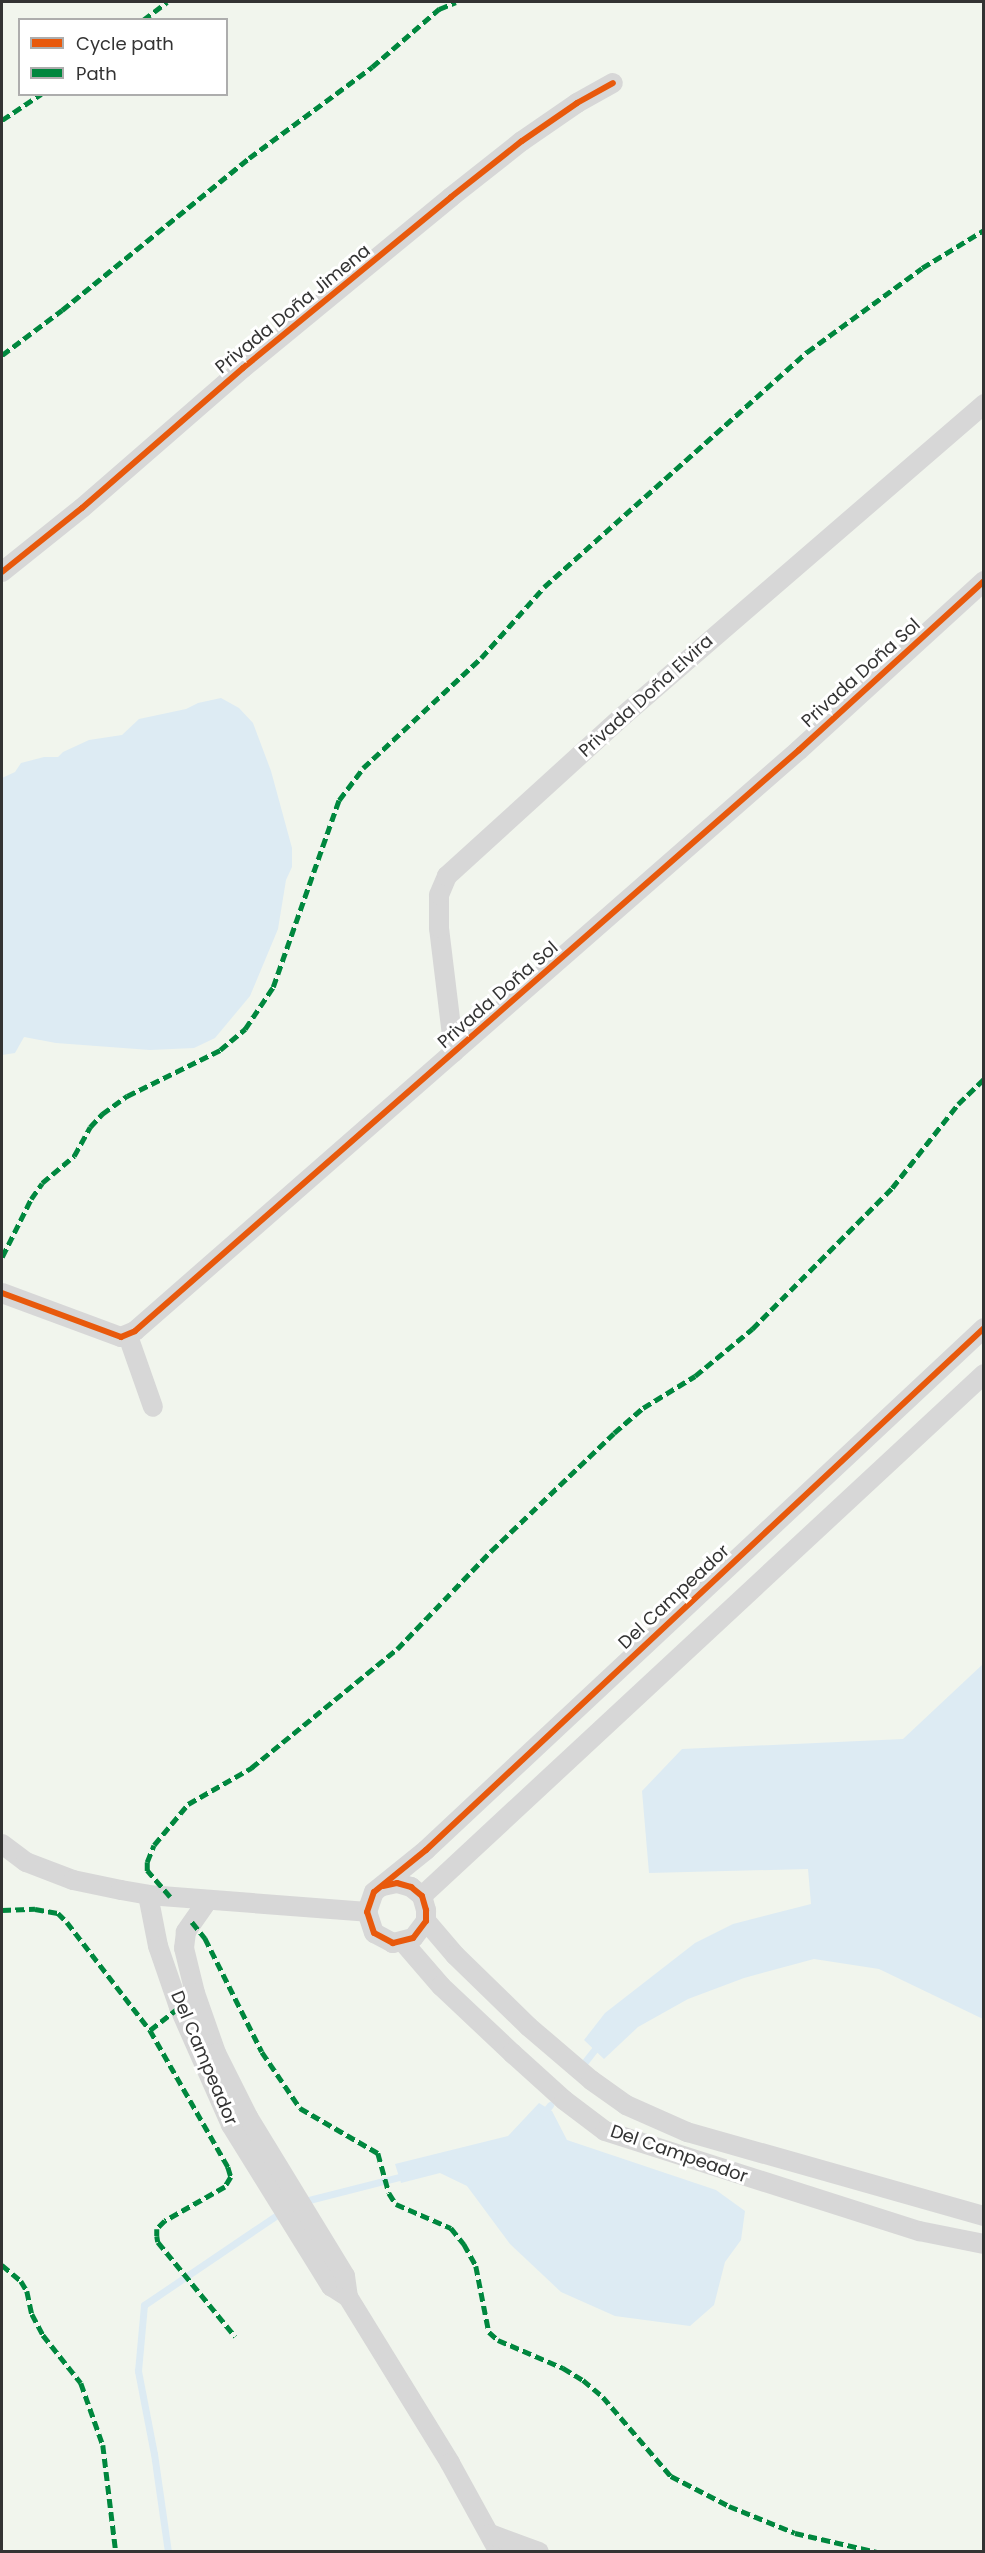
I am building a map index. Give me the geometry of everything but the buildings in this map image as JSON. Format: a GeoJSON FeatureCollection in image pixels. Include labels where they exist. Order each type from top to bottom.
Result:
{"type":"FeatureCollection","features":[{"type":"Feature","properties":{"kind":"street","name":"Privada Doña Jimena"},"geometry":{"type":"LineString","coordinates":[[2,572],[75,514],[243,368],[451,197],[529,136],[577,103],[613,83]]}},
{"type":"Feature","properties":{"kind":"street","name":"Privada Doña Elvira"},"geometry":{"type":"LineString","coordinates":[[454,1052],[439,928],[439,895],[447,876],[624,715],[984,404]]}},
{"type":"Feature","properties":{"kind":"street","name":"Privada Doña Sol"},"geometry":{"type":"LineString","coordinates":[[128,1336],[781,766],[984,581]]}},
{"type":"Feature","properties":{"kind":"street"},"geometry":{"type":"LineString","coordinates":[[2,1293],[121,1337],[128,1336],[153,1407]]}},
{"type":"Feature","properties":{"kind":"street","name":"Del Campeador"},"geometry":{"type":"LineString","coordinates":[[366,1912],[375,1892],[426,1850],[984,1328]]}},
{"type":"Feature","properties":{"kind":"street"},"geometry":{"type":"LineString","coordinates":[[946,1363],[967,1390]]}},
{"type":"Feature","properties":{"kind":"street"},"geometry":{"type":"LineString","coordinates":[[422,1896],[984,1374]]}},
{"type":"Feature","properties":{"kind":"street"},"geometry":{"type":"LineString","coordinates":[[688,1604],[711,1628]]}},
{"type":"Feature","properties":{"kind":"street"},"geometry":{"type":"LineString","coordinates":[[2,1844],[26,1862],[72,1880],[148,1895],[366,1912],[374,1933],[393,1943],[404,1942],[421,1931],[426,1921],[422,1896],[411,1887],[398,1883],[383,1886]]}},
{"type":"Feature","properties":{"kind":"street","name":"Del Campeador"},"geometry":{"type":"LineString","coordinates":[[148,1895],[158,1946],[201,2060],[231,2126],[285,2197],[307,2231],[331,2286],[348,2297],[450,2463],[494,2543],[539,2552]]}},
{"type":"Feature","properties":{"kind":"street","name":"Del Campeador"},"geometry":{"type":"LineString","coordinates":[[208,1900],[186,1932],[184,1948],[195,1993],[216,2053],[285,2197]]}},
{"type":"Feature","properties":{"kind":"street","name":"Del Campeador"},"geometry":{"type":"LineString","coordinates":[[426,1921],[455,1955],[529,2027],[591,2080],[626,2105],[687,2132],[984,2216]]}},
{"type":"Feature","properties":{"kind":"street","name":"Del Campeador"},"geometry":{"type":"LineString","coordinates":[[404,1942],[441,1986],[512,2053],[564,2100],[605,2131],[920,2231],[984,2244]]}},
{"type":"Feature","properties":{"kind":"shaded area"},"geometry":{"type":"Polygon","coordinates":[[[2,2],[983,2],[983,2551],[2,2552],[2,2]]]}},
{"type":"Feature","properties":{"kind":"shaded area"},"geometry":{"type":"Polygon","coordinates":[[[221,698],[239,708],[253,723],[271,771],[292,848],[292,867],[286,880],[278,929],[250,996],[215,1038],[194,1048],[150,1050],[56,1043],[24,1037],[15,1053],[2,1055],[2,778],[15,772],[21,763],[44,757],[58,757],[63,752],[89,740],[122,735],[139,719],[186,709],[198,703],[221,698]]]}},
{"type":"Feature","properties":{"kind":"shaded area"},"geometry":{"type":"Polygon","coordinates":[[[983,1664],[983,2019],[879,1969],[814,1959],[744,1978],[688,1999],[638,2027],[604,2059],[584,2040],[605,2013],[695,1943],[733,1924],[811,1904],[808,1869],[649,1873],[642,1791],[682,1749],[903,1739],[983,1664]]]}},
{"type":"Feature","properties":{"kind":"shaded area"},"geometry":{"type":"Polygon","coordinates":[[[539,2103],[552,2111],[567,2140],[716,2190],[745,2211],[741,2240],[725,2262],[714,2305],[690,2326],[615,2316],[561,2292],[510,2244],[467,2186],[440,2173],[401,2183],[395,2164],[508,2136],[539,2103]]]}},
{"type":"Feature","properties":{"kind":"waterway"},"geometry":{"type":"LineString","coordinates":[[584,2063],[599,2044]]}},
{"type":"Feature","properties":{"kind":"waterway"},"geometry":{"type":"LineString","coordinates":[[542,2115],[550,2105]]}},
{"type":"Feature","properties":{"kind":"waterway"},"geometry":{"type":"LineString","coordinates":[[301,2202],[407,2175]]}},
{"type":"Feature","properties":{"kind":"waterway"},"geometry":{"type":"LineString","coordinates":[[168,2552],[154,2454],[138,2371],[144,2305],[283,2211]]}},
{"type":"Feature","properties":{"kind":"marked path"},"geometry":{"type":"LineString","coordinates":[[146,18],[167,2]]}},
{"type":"Feature","properties":{"kind":"marked path"},"geometry":{"type":"LineString","coordinates":[[2,355],[62,310],[249,158],[372,67],[439,9],[456,2]]}},
{"type":"Feature","properties":{"kind":"marked path"},"geometry":{"type":"LineString","coordinates":[[2,120],[38,96]]}},
{"type":"Feature","properties":{"kind":"marked path"},"geometry":{"type":"LineString","coordinates":[[2,1257],[31,1199],[42,1183],[74,1156],[90,1127],[102,1114],[127,1096],[220,1050],[245,1029],[273,987],[339,800],[363,768],[481,658],[544,587],[807,352],[922,268],[984,230]]}},
{"type":"Feature","properties":{"kind":"marked path"},"geometry":{"type":"LineString","coordinates":[[170,1897],[147,1871],[147,1862],[154,1845],[188,1804],[251,1768],[397,1649],[491,1551],[614,1433],[643,1408],[695,1376],[752,1329],[892,1188],[958,1104],[984,1079]]}},
{"type":"Feature","properties":{"kind":"marked path"},"geometry":{"type":"LineString","coordinates":[[2,1910],[35,1909],[58,1913],[67,1922],[150,2030],[228,2167],[231,2177],[225,2187],[165,2221],[157,2229],[157,2236],[158,2242],[235,2336]]}},
{"type":"Feature","properties":{"kind":"marked path"},"geometry":{"type":"LineString","coordinates":[[192,1922],[205,1938],[262,2052],[300,2108],[378,2153],[389,2193],[396,2204],[451,2228],[464,2244],[476,2266],[489,2332],[498,2340],[563,2368],[583,2380],[603,2397],[671,2476],[729,2506],[795,2533],[877,2552]]}},
{"type":"Feature","properties":{"kind":"marked path"},"geometry":{"type":"LineString","coordinates":[[150,2030],[179,2007]]}},
{"type":"Feature","properties":{"kind":"marked path"},"geometry":{"type":"LineString","coordinates":[[2,2265],[21,2281],[27,2291],[32,2314],[43,2335],[81,2383],[103,2445],[116,2552]]}},
{"type":"Feature","properties":{"kind":"cycle path"},"geometry":{"type":"LineString","coordinates":[[2,572],[82,508],[243,368],[451,197],[522,141],[577,103],[613,83]]}},
{"type":"Feature","properties":{"kind":"cycle path"},"geometry":{"type":"LineString","coordinates":[[2,1293],[121,1337],[135,1331],[799,750],[984,581]]}},
{"type":"Feature","properties":{"kind":"cycle path"},"geometry":{"type":"LineString","coordinates":[[383,1886],[397,1883],[411,1887],[422,1896],[426,1921],[413,1938],[393,1943],[374,1933],[367,1912],[374,1892],[426,1850],[984,1328]]}}]}
